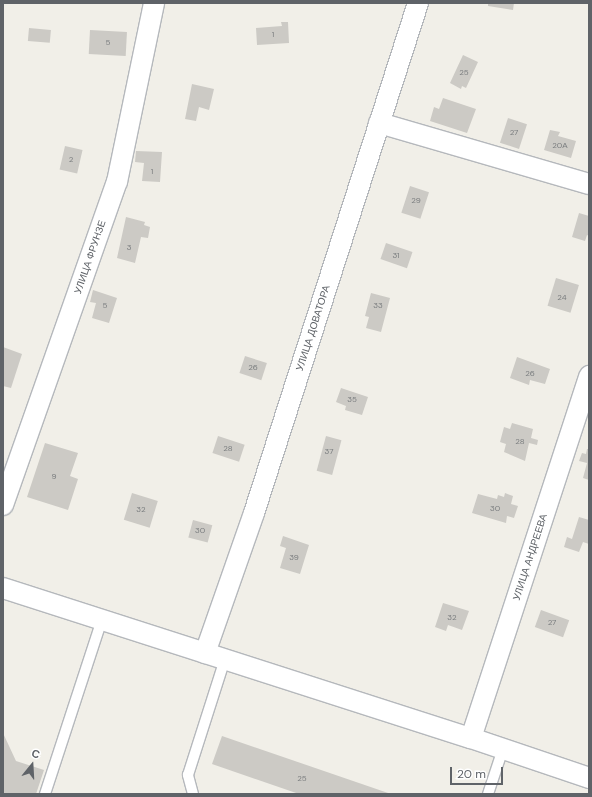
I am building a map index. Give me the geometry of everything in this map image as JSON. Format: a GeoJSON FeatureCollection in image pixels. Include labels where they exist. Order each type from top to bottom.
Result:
{"type":"FeatureCollection","features":[{"type":"Feature","properties":{"kind":"street","name":"УЛИЦА ФРУНЗЕ"},"geometry":{"type":"LineString","coordinates":[[3,505],[117,182],[154,3]]}},
{"type":"Feature","properties":{"kind":"street","name":"УЛИЦА ДОВАТОРА"},"geometry":{"type":"LineString","coordinates":[[205,653],[254,513],[418,3]]}},
{"type":"Feature","properties":{"kind":"street"},"geometry":{"type":"LineString","coordinates":[[379,123],[589,184]]}},
{"type":"Feature","properties":{"kind":"street","name":"УЛИЦА АНДРЕЕВА"},"geometry":{"type":"LineString","coordinates":[[471,738],[589,376]]}},
{"type":"Feature","properties":{"kind":"street"},"geometry":{"type":"LineString","coordinates":[[3,588],[471,738],[589,778]]}},
{"type":"Feature","properties":{"kind":"lane"},"geometry":{"type":"LineString","coordinates":[[45,794],[102,620]]}},
{"type":"Feature","properties":{"kind":"lane"},"geometry":{"type":"LineString","coordinates":[[193,794],[188,774],[225,659]]}},
{"type":"Feature","properties":{"kind":"lane"},"geometry":{"type":"LineString","coordinates":[[488,794],[503,749]]}},
{"type":"Feature","properties":{"kind":"building"},"geometry":{"type":"Polygon","coordinates":[[[488,3],[514,3],[513,10],[488,6],[488,3]]]}},
{"type":"Feature","properties":{"kind":"building"},"geometry":{"type":"Polygon","coordinates":[[[281,22],[288,22],[289,43],[257,45],[256,28],[282,26],[281,22]]]}},
{"type":"Feature","properties":{"kind":"building"},"geometry":{"type":"Polygon","coordinates":[[[29,28],[51,30],[50,43],[28,41],[29,28]]]}},
{"type":"Feature","properties":{"kind":"building"},"geometry":{"type":"Polygon","coordinates":[[[90,30],[127,32],[126,56],[89,54],[90,30]]]}},
{"type":"Feature","properties":{"kind":"building"},"geometry":{"type":"Polygon","coordinates":[[[463,55],[478,62],[466,88],[462,86],[461,89],[450,83],[463,55]]]}},
{"type":"Feature","properties":{"kind":"building"},"geometry":{"type":"Polygon","coordinates":[[[192,84],[214,89],[209,110],[199,107],[196,121],[185,119],[192,84]]]}},
{"type":"Feature","properties":{"kind":"building"},"geometry":{"type":"Polygon","coordinates":[[[443,98],[476,109],[467,133],[430,121],[434,107],[439,109],[443,98]]]}},
{"type":"Feature","properties":{"kind":"building"},"geometry":{"type":"Polygon","coordinates":[[[508,118],[527,124],[519,149],[500,143],[508,118]]]}},
{"type":"Feature","properties":{"kind":"building"},"geometry":{"type":"Polygon","coordinates":[[[550,130],[560,132],[558,136],[576,141],[571,158],[544,150],[550,130]]]}},
{"type":"Feature","properties":{"kind":"building"},"geometry":{"type":"Polygon","coordinates":[[[65,146],[83,150],[77,173],[60,169],[65,146]]]}},
{"type":"Feature","properties":{"kind":"building"},"geometry":{"type":"Polygon","coordinates":[[[136,151],[162,152],[160,182],[142,181],[144,163],[135,162],[136,151]]]}},
{"type":"Feature","properties":{"kind":"building"},"geometry":{"type":"Polygon","coordinates":[[[410,186],[429,192],[420,219],[401,213],[410,186]]]}},
{"type":"Feature","properties":{"kind":"building"},"geometry":{"type":"Polygon","coordinates":[[[579,213],[589,216],[589,236],[587,235],[585,241],[572,237],[579,213]]]}},
{"type":"Feature","properties":{"kind":"building"},"geometry":{"type":"Polygon","coordinates":[[[126,217],[145,222],[144,225],[150,227],[148,238],[141,237],[135,263],[117,258],[126,217]]]}},
{"type":"Feature","properties":{"kind":"building"},"geometry":{"type":"Polygon","coordinates":[[[386,243],[412,252],[407,268],[380,259],[386,243]]]}},
{"type":"Feature","properties":{"kind":"building"},"geometry":{"type":"Polygon","coordinates":[[[556,278],[579,285],[570,313],[548,306],[556,278]]]}},
{"type":"Feature","properties":{"kind":"building"},"geometry":{"type":"Polygon","coordinates":[[[93,290],[117,298],[109,323],[92,318],[96,303],[90,302],[93,290]]]}},
{"type":"Feature","properties":{"kind":"building"},"geometry":{"type":"Polygon","coordinates":[[[371,293],[390,298],[381,332],[366,328],[369,317],[365,316],[371,293]]]}},
{"type":"Feature","properties":{"kind":"building"},"geometry":{"type":"Polygon","coordinates":[[[3,347],[22,354],[11,388],[3,386],[3,347]]]}},
{"type":"Feature","properties":{"kind":"building"},"geometry":{"type":"Polygon","coordinates":[[[245,356],[267,363],[261,380],[239,373],[245,356]]]}},
{"type":"Feature","properties":{"kind":"building"},"geometry":{"type":"Polygon","coordinates":[[[517,357],[550,369],[545,384],[530,380],[529,385],[510,378],[517,357]]]}},
{"type":"Feature","properties":{"kind":"building"},"geometry":{"type":"Polygon","coordinates":[[[341,388],[368,397],[362,415],[345,410],[346,406],[336,402],[341,388]]]}},
{"type":"Feature","properties":{"kind":"building"},"geometry":{"type":"Polygon","coordinates":[[[512,423],[533,429],[531,438],[538,440],[537,445],[529,443],[525,461],[504,452],[506,444],[500,442],[504,427],[510,429],[512,423]]]}},
{"type":"Feature","properties":{"kind":"building"},"geometry":{"type":"Polygon","coordinates":[[[218,436],[245,445],[239,462],[212,453],[218,436]]]}},
{"type":"Feature","properties":{"kind":"building"},"geometry":{"type":"Polygon","coordinates":[[[326,436],[341,440],[332,475],[317,471],[326,436]]]}},
{"type":"Feature","properties":{"kind":"building"},"geometry":{"type":"Polygon","coordinates":[[[45,443],[78,453],[70,476],[78,479],[68,510],[27,497],[45,443]]]}},
{"type":"Feature","properties":{"kind":"building"},"geometry":{"type":"Polygon","coordinates":[[[587,449],[589,449],[589,480],[583,478],[587,463],[579,461],[582,453],[586,454],[587,449]]]}},
{"type":"Feature","properties":{"kind":"building"},"geometry":{"type":"Polygon","coordinates":[[[132,493],[158,501],[150,528],[124,520],[132,493]]]}},
{"type":"Feature","properties":{"kind":"building"},"geometry":{"type":"Polygon","coordinates":[[[505,493],[513,496],[511,504],[518,506],[514,518],[507,516],[506,523],[472,513],[478,494],[497,499],[498,495],[504,497],[505,493]]]}},
{"type":"Feature","properties":{"kind":"building"},"geometry":{"type":"Polygon","coordinates":[[[579,517],[589,520],[589,544],[583,542],[579,552],[564,547],[567,537],[572,539],[579,517]]]}},
{"type":"Feature","properties":{"kind":"building"},"geometry":{"type":"Polygon","coordinates":[[[193,520],[212,525],[208,543],[188,537],[193,520]]]}},
{"type":"Feature","properties":{"kind":"building"},"geometry":{"type":"Polygon","coordinates":[[[283,536],[309,545],[300,574],[280,568],[286,548],[280,546],[283,536]]]}},
{"type":"Feature","properties":{"kind":"building"},"geometry":{"type":"Polygon","coordinates":[[[443,603],[469,611],[462,630],[448,625],[446,631],[435,627],[443,603]]]}},
{"type":"Feature","properties":{"kind":"building"},"geometry":{"type":"Polygon","coordinates":[[[541,610],[569,620],[563,637],[535,627],[541,610]]]}},
{"type":"Feature","properties":{"kind":"building"},"geometry":{"type":"Polygon","coordinates":[[[3,733],[16,761],[44,770],[36,794],[3,794],[3,733]]]}},
{"type":"Feature","properties":{"kind":"building"},"geometry":{"type":"Polygon","coordinates":[[[222,736],[391,794],[299,794],[212,764],[222,736]]]}}]}
